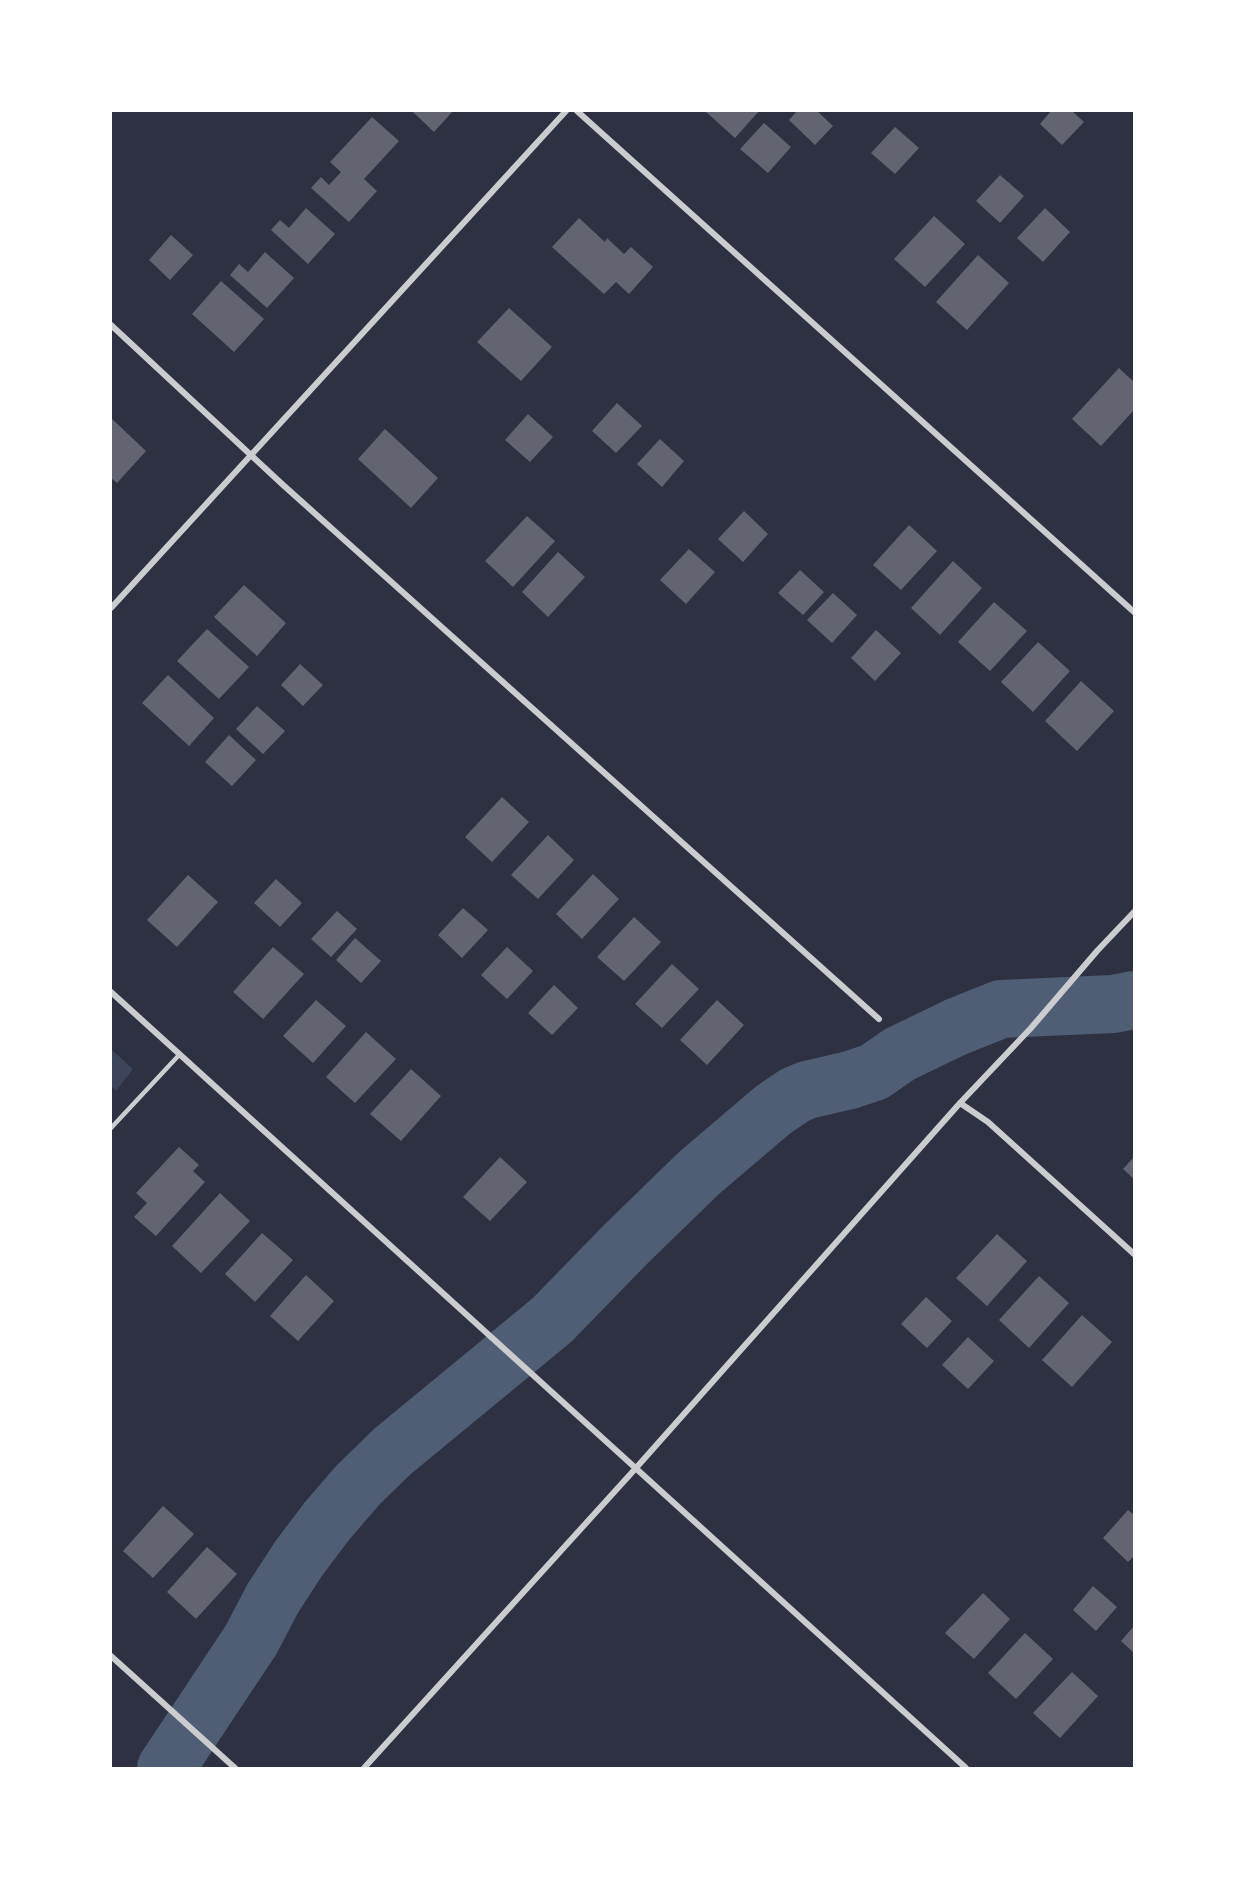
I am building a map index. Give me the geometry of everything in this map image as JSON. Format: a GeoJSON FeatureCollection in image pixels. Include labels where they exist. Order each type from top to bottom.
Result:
{"type":"FeatureCollection","features":[{"type":"Feature","properties":{"kind":"street"},"geometry":{"type":"LineString","coordinates":[[111,608],[566,111]]}},
{"type":"Feature","properties":{"kind":"street"},"geometry":{"type":"LineString","coordinates":[[577,111],[1134,612]]}},
{"type":"Feature","properties":{"kind":"street"},"geometry":{"type":"LineString","coordinates":[[111,325],[282,484],[879,1019]]}},
{"type":"Feature","properties":{"kind":"street"},"geometry":{"type":"LineString","coordinates":[[364,1768],[1134,912]]}},
{"type":"Feature","properties":{"kind":"street"},"geometry":{"type":"LineString","coordinates":[[111,992],[966,1768]]}},
{"type":"Feature","properties":{"kind":"street"},"geometry":{"type":"LineString","coordinates":[[960,1103],[988,1122],[1134,1254]]}},
{"type":"Feature","properties":{"kind":"street"},"geometry":{"type":"LineString","coordinates":[[111,1656],[236,1768]]}},
{"type":"Feature","properties":{"kind":"lane"},"geometry":{"type":"LineString","coordinates":[[111,1128],[180,1054]]}},
{"type":"Feature","properties":{"kind":"shaded area"},"geometry":{"type":"Polygon","coordinates":[[[111,1049],[133,1069],[116,1091],[111,1086],[111,1049]]]}},
{"type":"Feature","properties":{"kind":"building"},"geometry":{"type":"Polygon","coordinates":[[[412,111],[453,111],[434,132],[412,111]]]}},
{"type":"Feature","properties":{"kind":"building"},"geometry":{"type":"Polygon","coordinates":[[[705,111],[759,111],[735,138],[705,111]]]}},
{"type":"Feature","properties":{"kind":"building"},"geometry":{"type":"Polygon","coordinates":[[[797,111],[817,111],[833,126],[815,145],[789,120],[797,111]]]}},
{"type":"Feature","properties":{"kind":"building"},"geometry":{"type":"Polygon","coordinates":[[[1051,111],[1072,111],[1084,122],[1062,145],[1040,124],[1051,111]]]}},
{"type":"Feature","properties":{"kind":"building"},"geometry":{"type":"Polygon","coordinates":[[[372,117],[399,141],[364,179],[377,191],[349,222],[311,188],[321,177],[329,185],[341,172],[330,162],[372,117]]]}},
{"type":"Feature","properties":{"kind":"building"},"geometry":{"type":"Polygon","coordinates":[[[764,123],[791,147],[768,173],[740,149],[764,123]]]}},
{"type":"Feature","properties":{"kind":"building"},"geometry":{"type":"Polygon","coordinates":[[[895,127],[919,148],[895,174],[871,153],[895,127]]]}},
{"type":"Feature","properties":{"kind":"building"},"geometry":{"type":"Polygon","coordinates":[[[1000,175],[1024,196],[1000,223],[976,201],[1000,175]]]}},
{"type":"Feature","properties":{"kind":"building"},"geometry":{"type":"Polygon","coordinates":[[[306,208],[335,234],[308,264],[271,230],[280,220],[289,228],[306,208]]]}},
{"type":"Feature","properties":{"kind":"building"},"geometry":{"type":"Polygon","coordinates":[[[1045,208],[1070,232],[1043,262],[1017,238],[1045,208]]]}},
{"type":"Feature","properties":{"kind":"building"},"geometry":{"type":"Polygon","coordinates":[[[934,216],[965,244],[925,287],[894,259],[934,216]]]}},
{"type":"Feature","properties":{"kind":"building"},"geometry":{"type":"Polygon","coordinates":[[[579,218],[605,242],[607,238],[624,254],[631,247],[653,267],[629,294],[616,282],[604,294],[552,247],[579,218]]]}},
{"type":"Feature","properties":{"kind":"building"},"geometry":{"type":"Polygon","coordinates":[[[171,235],[193,255],[170,280],[149,260],[171,235]]]}},
{"type":"Feature","properties":{"kind":"building"},"geometry":{"type":"Polygon","coordinates":[[[265,252],[294,278],[267,308],[230,275],[239,264],[248,272],[265,252]]]}},
{"type":"Feature","properties":{"kind":"building"},"geometry":{"type":"Polygon","coordinates":[[[978,255],[1009,283],[967,330],[936,302],[978,255]]]}},
{"type":"Feature","properties":{"kind":"building"},"geometry":{"type":"Polygon","coordinates":[[[221,281],[264,319],[234,352],[192,314],[221,281]]]}},
{"type":"Feature","properties":{"kind":"building"},"geometry":{"type":"Polygon","coordinates":[[[509,308],[552,347],[521,381],[477,342],[509,308]]]}},
{"type":"Feature","properties":{"kind":"building"},"geometry":{"type":"Polygon","coordinates":[[[1119,368],[1134,382],[1134,410],[1101,446],[1072,419],[1119,368]]]}},
{"type":"Feature","properties":{"kind":"building"},"geometry":{"type":"Polygon","coordinates":[[[617,403],[642,426],[616,453],[592,431],[617,403]]]}},
{"type":"Feature","properties":{"kind":"building"},"geometry":{"type":"Polygon","coordinates":[[[528,414],[553,437],[530,462],[505,440],[528,414]]]}},
{"type":"Feature","properties":{"kind":"building"},"geometry":{"type":"Polygon","coordinates":[[[111,418],[146,451],[117,483],[111,478],[111,418]]]}},
{"type":"Feature","properties":{"kind":"building"},"geometry":{"type":"Polygon","coordinates":[[[385,429],[438,478],[411,508],[358,459],[385,429]]]}},
{"type":"Feature","properties":{"kind":"building"},"geometry":{"type":"Polygon","coordinates":[[[660,439],[684,461],[662,487],[637,464],[660,439]]]}},
{"type":"Feature","properties":{"kind":"building"},"geometry":{"type":"Polygon","coordinates":[[[744,511],[768,534],[743,562],[718,539],[744,511]]]}},
{"type":"Feature","properties":{"kind":"building"},"geometry":{"type":"Polygon","coordinates":[[[527,516],[555,541],[513,587],[485,561],[527,516]]]}},
{"type":"Feature","properties":{"kind":"building"},"geometry":{"type":"Polygon","coordinates":[[[909,525],[937,551],[901,590],[873,565],[909,525]]]}},
{"type":"Feature","properties":{"kind":"building"},"geometry":{"type":"Polygon","coordinates":[[[689,549],[715,572],[686,604],[660,580],[689,549]]]}},
{"type":"Feature","properties":{"kind":"building"},"geometry":{"type":"Polygon","coordinates":[[[558,552],[585,577],[548,617],[522,592],[558,552]]]}},
{"type":"Feature","properties":{"kind":"building"},"geometry":{"type":"Polygon","coordinates":[[[953,561],[982,588],[940,635],[911,608],[953,561]]]}},
{"type":"Feature","properties":{"kind":"building"},"geometry":{"type":"Polygon","coordinates":[[[800,570],[824,592],[803,615],[778,593],[800,570]]]}},
{"type":"Feature","properties":{"kind":"building"},"geometry":{"type":"Polygon","coordinates":[[[244,585],[286,623],[257,656],[214,617],[244,585]]]}},
{"type":"Feature","properties":{"kind":"building"},"geometry":{"type":"Polygon","coordinates":[[[833,593],[857,615],[832,643],[807,620],[833,593]]]}},
{"type":"Feature","properties":{"kind":"building"},"geometry":{"type":"Polygon","coordinates":[[[994,602],[1027,631],[990,671],[958,642],[994,602]]]}},
{"type":"Feature","properties":{"kind":"building"},"geometry":{"type":"Polygon","coordinates":[[[207,629],[249,667],[219,699],[177,661],[207,629]]]}},
{"type":"Feature","properties":{"kind":"building"},"geometry":{"type":"Polygon","coordinates":[[[876,630],[901,653],[875,681],[851,658],[876,630]]]}},
{"type":"Feature","properties":{"kind":"building"},"geometry":{"type":"Polygon","coordinates":[[[1038,642],[1070,671],[1033,712],[1001,682],[1038,642]]]}},
{"type":"Feature","properties":{"kind":"building"},"geometry":{"type":"Polygon","coordinates":[[[300,664],[323,685],[303,706],[281,685],[300,664]]]}},
{"type":"Feature","properties":{"kind":"building"},"geometry":{"type":"Polygon","coordinates":[[[168,675],[214,718],[189,746],[142,703],[168,675]]]}},
{"type":"Feature","properties":{"kind":"building"},"geometry":{"type":"Polygon","coordinates":[[[1081,681],[1114,711],[1077,751],[1045,721],[1081,681]]]}},
{"type":"Feature","properties":{"kind":"building"},"geometry":{"type":"Polygon","coordinates":[[[257,706],[285,731],[263,754],[236,729],[257,706]]]}},
{"type":"Feature","properties":{"kind":"building"},"geometry":{"type":"Polygon","coordinates":[[[229,735],[256,760],[232,786],[205,762],[229,735]]]}},
{"type":"Feature","properties":{"kind":"building"},"geometry":{"type":"Polygon","coordinates":[[[502,797],[529,822],[492,862],[465,837],[502,797]]]}},
{"type":"Feature","properties":{"kind":"building"},"geometry":{"type":"Polygon","coordinates":[[[548,835],[574,860],[538,899],[511,875],[548,835]]]}},
{"type":"Feature","properties":{"kind":"building"},"geometry":{"type":"Polygon","coordinates":[[[593,874],[619,899],[582,939],[556,914],[593,874]]]}},
{"type":"Feature","properties":{"kind":"building"},"geometry":{"type":"Polygon","coordinates":[[[188,875],[218,902],[177,947],[147,920],[188,875]]]}},
{"type":"Feature","properties":{"kind":"building"},"geometry":{"type":"Polygon","coordinates":[[[276,879],[302,903],[280,927],[254,903],[276,879]]]}},
{"type":"Feature","properties":{"kind":"building"},"geometry":{"type":"Polygon","coordinates":[[[463,908],[488,930],[462,958],[438,935],[463,908]]]}},
{"type":"Feature","properties":{"kind":"building"},"geometry":{"type":"Polygon","coordinates":[[[337,911],[357,929],[331,957],[311,939],[337,911]]]}},
{"type":"Feature","properties":{"kind":"building"},"geometry":{"type":"Polygon","coordinates":[[[634,917],[661,942],[624,981],[597,957],[634,917]]]}},
{"type":"Feature","properties":{"kind":"building"},"geometry":{"type":"Polygon","coordinates":[[[355,938],[381,961],[361,983],[336,960],[355,938]]]}},
{"type":"Feature","properties":{"kind":"building"},"geometry":{"type":"Polygon","coordinates":[[[273,947],[304,974],[263,1019],[233,992],[273,947]]]}},
{"type":"Feature","properties":{"kind":"building"},"geometry":{"type":"Polygon","coordinates":[[[507,947],[533,971],[507,999],[481,975],[507,947]]]}},
{"type":"Feature","properties":{"kind":"building"},"geometry":{"type":"Polygon","coordinates":[[[672,964],[699,989],[662,1028],[635,1004],[672,964]]]}},
{"type":"Feature","properties":{"kind":"building"},"geometry":{"type":"Polygon","coordinates":[[[554,985],[578,1008],[552,1035],[528,1013],[554,985]]]}},
{"type":"Feature","properties":{"kind":"building"},"geometry":{"type":"Polygon","coordinates":[[[316,1000],[346,1026],[313,1063],[283,1036],[316,1000]]]}},
{"type":"Feature","properties":{"kind":"building"},"geometry":{"type":"Polygon","coordinates":[[[717,1000],[744,1025],[707,1065],[680,1040],[717,1000]]]}},
{"type":"Feature","properties":{"kind":"building"},"geometry":{"type":"Polygon","coordinates":[[[366,1032],[396,1059],[355,1103],[326,1077],[366,1032]]]}},
{"type":"Feature","properties":{"kind":"building"},"geometry":{"type":"Polygon","coordinates":[[[411,1069],[441,1096],[401,1141],[370,1114],[411,1069]]]}},
{"type":"Feature","properties":{"kind":"building"},"geometry":{"type":"Polygon","coordinates":[[[179,1147],[199,1165],[193,1171],[205,1182],[156,1236],[134,1217],[147,1203],[136,1193],[179,1147]]]}},
{"type":"Feature","properties":{"kind":"building"},"geometry":{"type":"Polygon","coordinates":[[[500,1157],[527,1182],[490,1221],[463,1197],[500,1157]]]}},
{"type":"Feature","properties":{"kind":"building"},"geometry":{"type":"Polygon","coordinates":[[[1134,1157],[1134,1179],[1123,1169],[1134,1157]]]}},
{"type":"Feature","properties":{"kind":"building"},"geometry":{"type":"Polygon","coordinates":[[[220,1193],[250,1221],[201,1273],[172,1246],[220,1193]]]}},
{"type":"Feature","properties":{"kind":"building"},"geometry":{"type":"Polygon","coordinates":[[[262,1233],[293,1260],[255,1302],[225,1274],[262,1233]]]}},
{"type":"Feature","properties":{"kind":"building"},"geometry":{"type":"Polygon","coordinates":[[[997,1234],[1027,1261],[987,1306],[956,1278],[997,1234]]]}},
{"type":"Feature","properties":{"kind":"building"},"geometry":{"type":"Polygon","coordinates":[[[306,1275],[334,1301],[298,1341],[270,1316],[306,1275]]]}},
{"type":"Feature","properties":{"kind":"building"},"geometry":{"type":"Polygon","coordinates":[[[1039,1276],[1069,1303],[1029,1348],[999,1320],[1039,1276]]]}},
{"type":"Feature","properties":{"kind":"building"},"geometry":{"type":"Polygon","coordinates":[[[926,1297],[952,1321],[927,1348],[901,1324],[926,1297]]]}},
{"type":"Feature","properties":{"kind":"building"},"geometry":{"type":"Polygon","coordinates":[[[1082,1315],[1112,1342],[1072,1387],[1042,1360],[1082,1315]]]}},
{"type":"Feature","properties":{"kind":"building"},"geometry":{"type":"Polygon","coordinates":[[[968,1337],[994,1361],[968,1389],[942,1365],[968,1337]]]}},
{"type":"Feature","properties":{"kind":"building"},"geometry":{"type":"Polygon","coordinates":[[[163,1506],[194,1534],[153,1578],[123,1551],[163,1506]]]}},
{"type":"Feature","properties":{"kind":"building"},"geometry":{"type":"Polygon","coordinates":[[[1128,1510],[1134,1515],[1134,1556],[1128,1562],[1103,1538],[1128,1510]]]}},
{"type":"Feature","properties":{"kind":"building"},"geometry":{"type":"Polygon","coordinates":[[[207,1547],[237,1574],[196,1619],[167,1592],[207,1547]]]}},
{"type":"Feature","properties":{"kind":"building"},"geometry":{"type":"Polygon","coordinates":[[[1093,1586],[1117,1607],[1096,1631],[1073,1610],[1093,1586]]]}},
{"type":"Feature","properties":{"kind":"building"},"geometry":{"type":"Polygon","coordinates":[[[983,1593],[1010,1619],[974,1659],[945,1633],[983,1593]]]}},
{"type":"Feature","properties":{"kind":"building"},"geometry":{"type":"Polygon","coordinates":[[[1134,1626],[1134,1653],[1121,1641],[1134,1626]]]}},
{"type":"Feature","properties":{"kind":"building"},"geometry":{"type":"Polygon","coordinates":[[[1025,1633],[1053,1659],[1016,1699],[988,1673],[1025,1633]]]}},
{"type":"Feature","properties":{"kind":"building"},"geometry":{"type":"Polygon","coordinates":[[[1072,1672],[1098,1696],[1060,1738],[1033,1713],[1072,1672]]]}},
{"type":"Feature","properties":{"kind":"waterway"},"geometry":{"type":"LineString","coordinates":[[166,1768],[251,1640],[273,1598],[299,1558],[358,1485],[393,1451],[552,1320],[699,1173],[773,1110],[807,1090],[874,1072],[900,1054],[956,1027],[1001,1009],[1113,1004],[1134,1000]]}}]}
